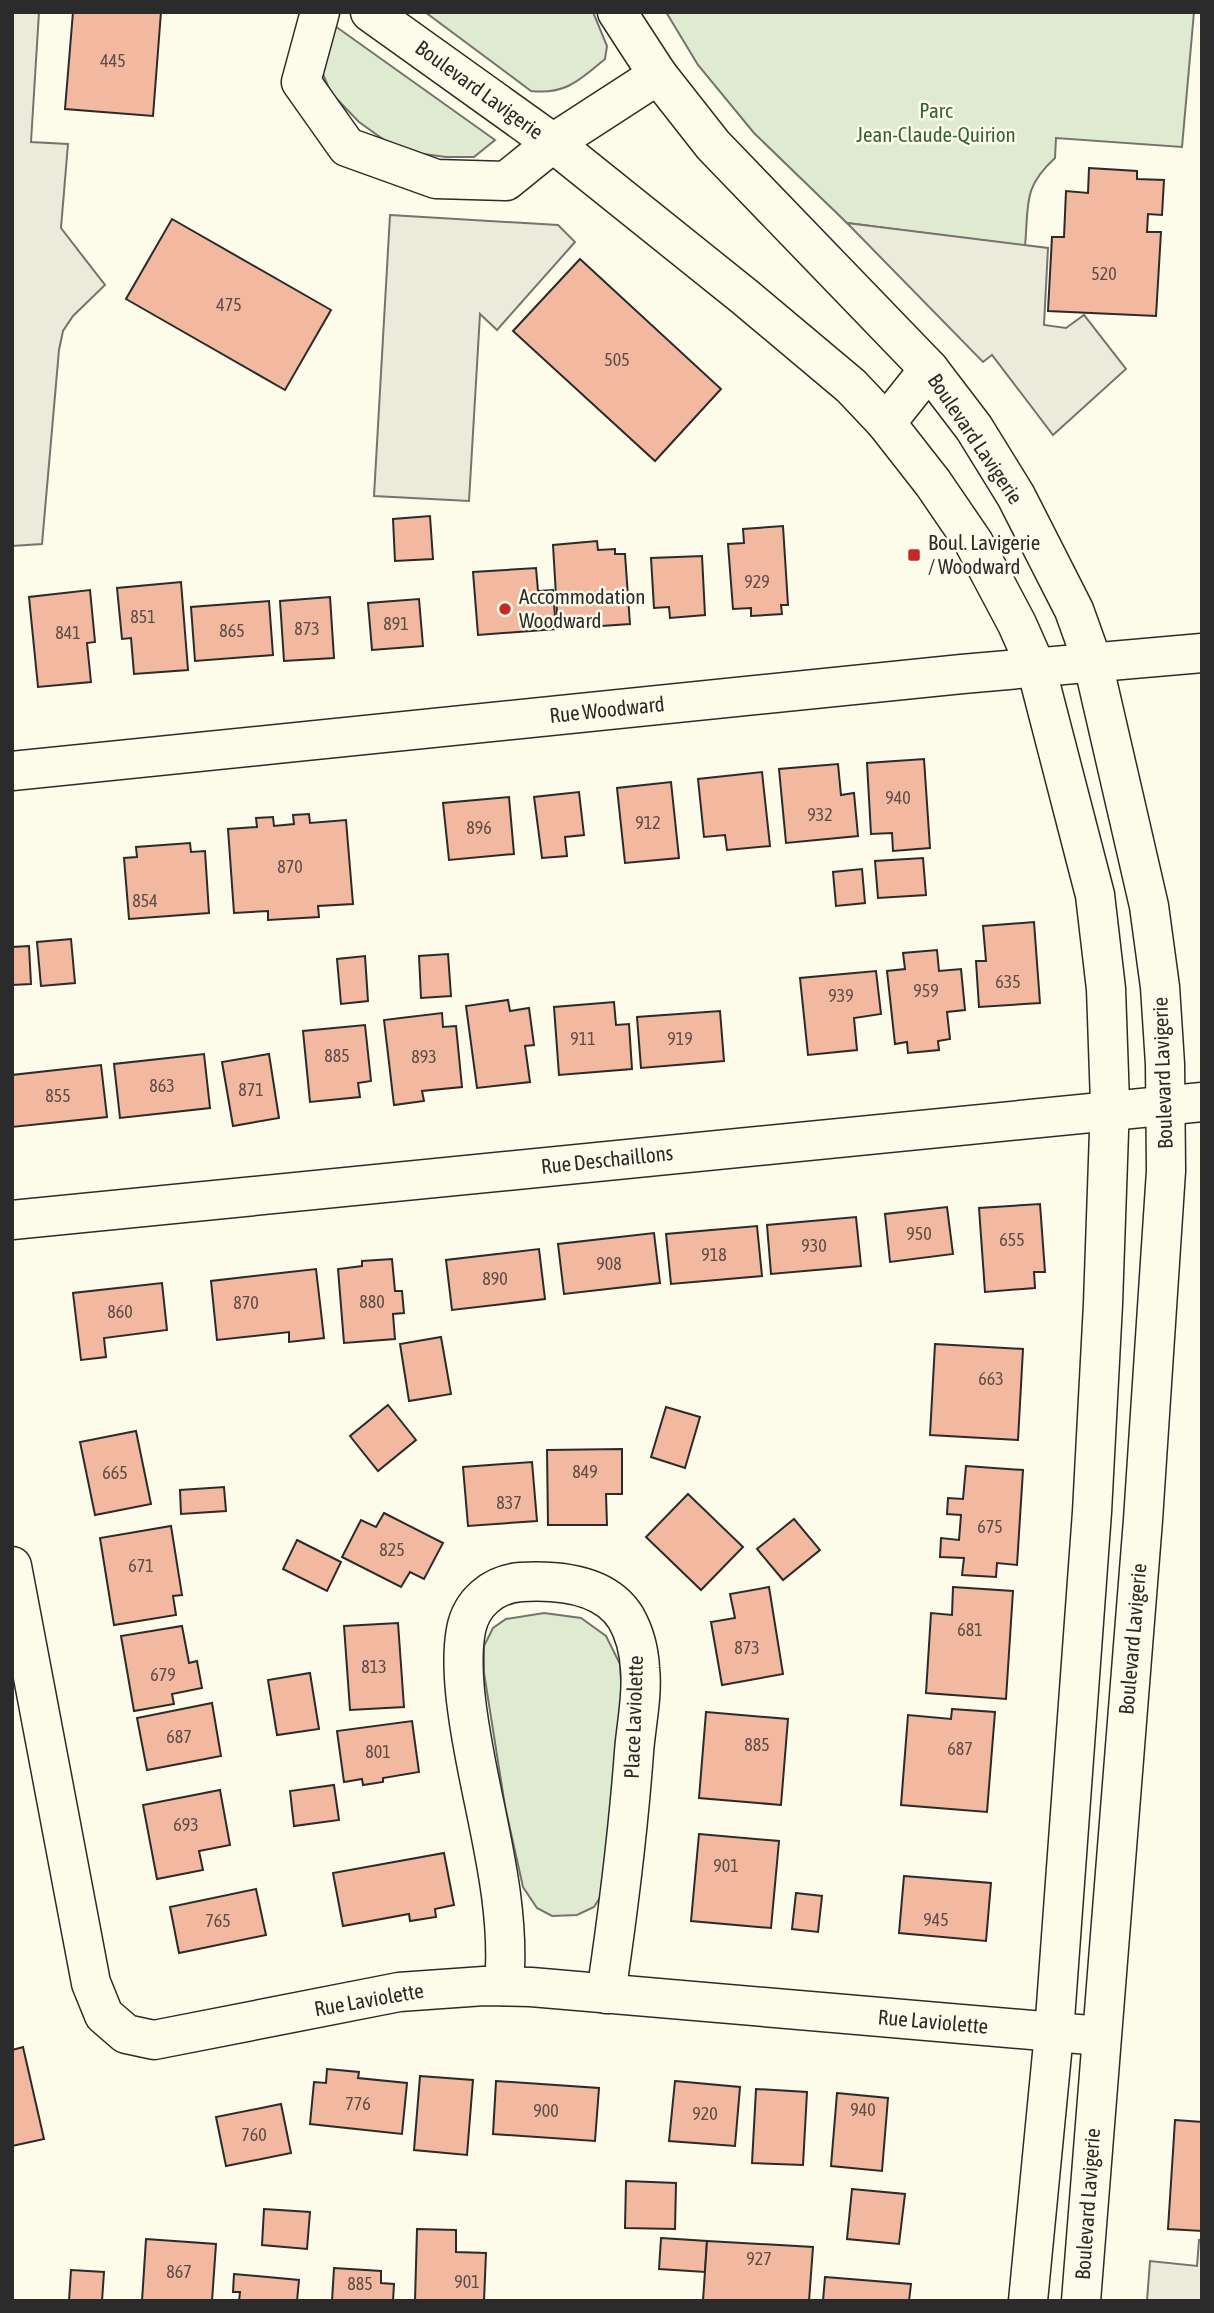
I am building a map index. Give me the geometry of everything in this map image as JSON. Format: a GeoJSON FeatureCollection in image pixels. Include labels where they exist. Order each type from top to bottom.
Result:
{"type":"FeatureCollection","features":[{"type":"Feature","properties":{"kind":"main road","name":"Boulevard Lavigerie"},"geometry":{"type":"LineString","coordinates":[[320,12],[301,82],[347,147],[436,179],[506,181],[553,143]]}},
{"type":"Feature","properties":{"kind":"main road","name":"Boulevard Lavigerie"},"geometry":{"type":"LineString","coordinates":[[370,12],[553,143],[851,386],[886,423],[933,483],[974,543],[1017,624],[1036,667],[1095,895],[1106,989],[1110,1110],[1092,1512],[1054,2033],[1028,2301]]}},
{"type":"Feature","properties":{"kind":"main road","name":"Boulevard Lavigerie"},"geometry":{"type":"LineString","coordinates":[[617,12],[658,75],[713,145],[929,369],[974,428],[1016,496],[1074,610],[1093,663],[1149,906],[1160,987],[1184,1103],[1166,1171],[1143,1520],[1080,2301]]}},
{"type":"Feature","properties":{"kind":"main road"},"geometry":{"type":"LineString","coordinates":[[553,143],[658,75]]}},
{"type":"Feature","properties":{"kind":"main road"},"geometry":{"type":"LineString","coordinates":[[886,423],[929,369]]}},
{"type":"Feature","properties":{"kind":"main road","name":"Rue Woodward"},"geometry":{"type":"LineString","coordinates":[[12,771],[1036,667],[1202,653]]}},
{"type":"Feature","properties":{"kind":"main road","name":"Rue Deschaillons"},"geometry":{"type":"LineString","coordinates":[[12,1220],[1184,1103]]}},
{"type":"Feature","properties":{"kind":"main road","name":"Rue Laviolette"},"geometry":{"type":"LineString","coordinates":[[12,1566],[91,1983],[104,2014],[126,2034],[154,2040],[399,1992],[443,1987],[504,1986],[1101,2036]]}},
{"type":"Feature","properties":{"kind":"main road","name":"Place Laviolette"},"geometry":{"type":"LineString","coordinates":[[504,1986],[507,1958],[502,1897],[466,1709],[466,1630],[475,1607],[491,1590],[519,1582],[556,1584],[585,1587],[606,1597],[625,1616],[636,1640],[641,1671],[626,1854],[606,1994]]}},
{"type":"Feature","properties":{"kind":"green space"},"geometry":{"type":"Polygon","coordinates":[[[425,12],[593,12],[607,46],[605,59],[580,79],[563,88],[543,92],[531,91],[425,12]]]}},
{"type":"Feature","properties":{"kind":"green space","name":"Parc Jean-Claude-Quirion"},"geometry":{"type":"Polygon","coordinates":[[[666,12],[1194,12],[1182,147],[1056,138],[1055,158],[1037,179],[1029,198],[1025,246],[847,223],[754,133],[698,65],[666,12]]]}},
{"type":"Feature","properties":{"kind":"green space"},"geometry":{"type":"Polygon","coordinates":[[[335,26],[495,140],[474,157],[416,153],[387,142],[359,122],[331,93],[322,72],[335,26]]]}},
{"type":"Feature","properties":{"kind":"green space"},"geometry":{"type":"Polygon","coordinates":[[[544,1613],[581,1618],[606,1636],[620,1664],[623,1717],[606,1888],[594,1907],[577,1915],[552,1916],[537,1908],[523,1887],[505,1806],[484,1673],[484,1646],[493,1628],[506,1619],[544,1613]]]}},
{"type":"Feature","properties":{"kind":"shaded area"},"geometry":{"type":"Polygon","coordinates":[[[12,12],[39,12],[31,142],[68,144],[61,228],[105,285],[73,316],[63,331],[59,350],[42,544],[12,546],[12,12]]]}},
{"type":"Feature","properties":{"kind":"shaded area"},"geometry":{"type":"Polygon","coordinates":[[[390,215],[558,225],[575,242],[497,330],[480,314],[469,501],[374,496],[390,215]]]}},
{"type":"Feature","properties":{"kind":"shaded area"},"geometry":{"type":"Polygon","coordinates":[[[847,223],[1048,248],[1044,325],[1066,328],[1084,315],[1126,369],[1053,435],[992,355],[983,362],[847,223]]]}},
{"type":"Feature","properties":{"kind":"shaded area"},"geometry":{"type":"Polygon","coordinates":[[[1199,2240],[1202,2240],[1202,2301],[1147,2301],[1150,2261],[1197,2266],[1199,2240]]]}},
{"type":"Feature","properties":{"kind":"building"},"geometry":{"type":"Polygon","coordinates":[[[73,12],[161,12],[153,116],[65,109],[73,12]]]}},
{"type":"Feature","properties":{"kind":"building"},"geometry":{"type":"Polygon","coordinates":[[[1089,168],[1137,171],[1137,179],[1164,180],[1162,215],[1148,214],[1147,232],[1161,232],[1156,316],[1048,311],[1052,237],[1064,237],[1066,191],[1088,193],[1089,168]]]}},
{"type":"Feature","properties":{"kind":"building"},"geometry":{"type":"Polygon","coordinates":[[[172,219],[331,310],[285,390],[126,299],[172,219]]]}},
{"type":"Feature","properties":{"kind":"building"},"geometry":{"type":"Polygon","coordinates":[[[580,259],[721,389],[655,461],[513,331],[580,259]]]}},
{"type":"Feature","properties":{"kind":"building"},"geometry":{"type":"Polygon","coordinates":[[[430,516],[433,559],[395,561],[393,519],[430,516]]]}},
{"type":"Feature","properties":{"kind":"building"},"geometry":{"type":"Polygon","coordinates":[[[783,526],[788,605],[781,605],[782,614],[751,616],[751,608],[733,609],[728,544],[744,543],[743,529],[783,526]]]}},
{"type":"Feature","properties":{"kind":"building"},"geometry":{"type":"Polygon","coordinates":[[[597,541],[598,550],[615,549],[615,554],[625,554],[630,624],[558,629],[553,545],[597,541]]]}},
{"type":"Feature","properties":{"kind":"building"},"geometry":{"type":"Polygon","coordinates":[[[702,556],[705,615],[670,618],[669,607],[654,608],[651,558],[702,556]]]}},
{"type":"Feature","properties":{"kind":"building"},"geometry":{"type":"Polygon","coordinates":[[[536,568],[538,591],[553,590],[556,629],[478,635],[473,572],[536,568]]]}},
{"type":"Feature","properties":{"kind":"building"},"geometry":{"type":"Polygon","coordinates":[[[181,582],[188,670],[134,674],[131,638],[122,639],[117,588],[181,582]]]}},
{"type":"Feature","properties":{"kind":"building"},"geometry":{"type":"Polygon","coordinates":[[[90,590],[95,642],[87,643],[91,682],[38,687],[29,597],[90,590]]]}},
{"type":"Feature","properties":{"kind":"building"},"geometry":{"type":"Polygon","coordinates":[[[330,597],[334,658],[284,661],[280,601],[330,597]]]}},
{"type":"Feature","properties":{"kind":"building"},"geometry":{"type":"Polygon","coordinates":[[[419,599],[423,646],[372,650],[368,603],[419,599]]]}},
{"type":"Feature","properties":{"kind":"building"},"geometry":{"type":"Polygon","coordinates":[[[269,601],[273,655],[195,661],[191,607],[269,601]]]}},
{"type":"Feature","properties":{"kind":"building"},"geometry":{"type":"Polygon","coordinates":[[[924,759],[930,848],[893,851],[892,833],[871,834],[867,763],[924,759]]]}},
{"type":"Feature","properties":{"kind":"building"},"geometry":{"type":"Polygon","coordinates":[[[838,764],[841,795],[854,793],[858,836],[786,843],[779,769],[838,764]]]}},
{"type":"Feature","properties":{"kind":"building"},"geometry":{"type":"Polygon","coordinates":[[[762,772],[770,846],[727,850],[725,835],[704,837],[698,779],[762,772]]]}},
{"type":"Feature","properties":{"kind":"building"},"geometry":{"type":"Polygon","coordinates":[[[671,782],[679,858],[625,863],[617,788],[671,782]]]}},
{"type":"Feature","properties":{"kind":"building"},"geometry":{"type":"Polygon","coordinates":[[[579,792],[584,835],[565,837],[567,856],[542,858],[534,797],[579,792]]]}},
{"type":"Feature","properties":{"kind":"building"},"geometry":{"type":"Polygon","coordinates":[[[509,797],[514,854],[449,860],[443,803],[509,797]]]}},
{"type":"Feature","properties":{"kind":"building"},"geometry":{"type":"Polygon","coordinates":[[[309,814],[310,823],[346,820],[353,904],[318,906],[319,917],[268,920],[268,911],[234,913],[228,829],[257,827],[256,818],[273,817],[274,826],[294,824],[293,815],[309,814]]]}},
{"type":"Feature","properties":{"kind":"building"},"geometry":{"type":"Polygon","coordinates":[[[190,843],[191,852],[205,851],[209,913],[129,919],[124,858],[137,857],[136,847],[190,843]]]}},
{"type":"Feature","properties":{"kind":"building"},"geometry":{"type":"Polygon","coordinates":[[[923,858],[926,895],[878,898],[875,861],[923,858]]]}},
{"type":"Feature","properties":{"kind":"building"},"geometry":{"type":"Polygon","coordinates":[[[862,869],[865,903],[836,906],[833,872],[862,869]]]}},
{"type":"Feature","properties":{"kind":"building"},"geometry":{"type":"Polygon","coordinates":[[[1034,922],[1040,1003],[979,1007],[976,961],[986,961],[983,926],[1034,922]]]}},
{"type":"Feature","properties":{"kind":"building"},"geometry":{"type":"Polygon","coordinates":[[[71,939],[75,983],[41,986],[37,942],[71,939]]]}},
{"type":"Feature","properties":{"kind":"building"},"geometry":{"type":"Polygon","coordinates":[[[29,946],[31,984],[12,985],[12,947],[29,946]]]}},
{"type":"Feature","properties":{"kind":"building"},"geometry":{"type":"Polygon","coordinates":[[[937,950],[939,971],[961,969],[965,1010],[947,1012],[950,1039],[938,1041],[939,1050],[908,1053],[907,1042],[895,1044],[887,971],[905,969],[903,953],[937,950]]]}},
{"type":"Feature","properties":{"kind":"building"},"geometry":{"type":"Polygon","coordinates":[[[448,954],[451,996],[421,998],[419,956],[448,954]]]}},
{"type":"Feature","properties":{"kind":"building"},"geometry":{"type":"Polygon","coordinates":[[[365,956],[368,1001],[341,1004],[337,959],[365,956]]]}},
{"type":"Feature","properties":{"kind":"building"},"geometry":{"type":"Polygon","coordinates":[[[876,971],[881,1014],[854,1018],[857,1050],[808,1055],[800,978],[876,971]]]}},
{"type":"Feature","properties":{"kind":"building"},"geometry":{"type":"Polygon","coordinates":[[[508,1000],[510,1011],[529,1008],[534,1045],[525,1046],[530,1082],[477,1088],[466,1006],[508,1000]]]}},
{"type":"Feature","properties":{"kind":"building"},"geometry":{"type":"Polygon","coordinates":[[[614,1002],[616,1025],[629,1024],[632,1069],[559,1075],[554,1007],[614,1002]]]}},
{"type":"Feature","properties":{"kind":"building"},"geometry":{"type":"Polygon","coordinates":[[[720,1011],[724,1061],[641,1068],[637,1017],[720,1011]]]}},
{"type":"Feature","properties":{"kind":"building"},"geometry":{"type":"Polygon","coordinates":[[[442,1013],[443,1027],[456,1026],[462,1087],[422,1091],[424,1101],[394,1105],[384,1020],[442,1013]]]}},
{"type":"Feature","properties":{"kind":"building"},"geometry":{"type":"Polygon","coordinates":[[[365,1025],[371,1081],[358,1083],[360,1097],[310,1102],[303,1031],[365,1025]]]}},
{"type":"Feature","properties":{"kind":"building"},"geometry":{"type":"Polygon","coordinates":[[[204,1054],[210,1108],[120,1118],[114,1064],[204,1054]]]}},
{"type":"Feature","properties":{"kind":"building"},"geometry":{"type":"Polygon","coordinates":[[[269,1054],[279,1118],[233,1126],[222,1062],[269,1054]]]}},
{"type":"Feature","properties":{"kind":"building"},"geometry":{"type":"Polygon","coordinates":[[[101,1065],[107,1117],[12,1127],[12,1075],[101,1065]]]}},
{"type":"Feature","properties":{"kind":"building"},"geometry":{"type":"Polygon","coordinates":[[[1040,1204],[1045,1272],[1034,1272],[1035,1288],[985,1292],[979,1208],[1040,1204]]]}},
{"type":"Feature","properties":{"kind":"building"},"geometry":{"type":"Polygon","coordinates":[[[947,1207],[953,1254],[890,1262],[885,1214],[947,1207]]]}},
{"type":"Feature","properties":{"kind":"building"},"geometry":{"type":"Polygon","coordinates":[[[856,1217],[861,1266],[771,1274],[767,1225],[856,1217]]]}},
{"type":"Feature","properties":{"kind":"building"},"geometry":{"type":"Polygon","coordinates":[[[757,1226],[762,1276],[671,1284],[666,1234],[757,1226]]]}},
{"type":"Feature","properties":{"kind":"building"},"geometry":{"type":"Polygon","coordinates":[[[654,1233],[660,1283],[564,1294],[558,1244],[654,1233]]]}},
{"type":"Feature","properties":{"kind":"building"},"geometry":{"type":"Polygon","coordinates":[[[539,1249],[545,1299],[452,1310],[446,1260],[539,1249]]]}},
{"type":"Feature","properties":{"kind":"building"},"geometry":{"type":"Polygon","coordinates":[[[392,1259],[395,1291],[402,1291],[404,1313],[393,1314],[395,1339],[344,1343],[338,1269],[362,1266],[362,1261],[392,1259]]]}},
{"type":"Feature","properties":{"kind":"building"},"geometry":{"type":"Polygon","coordinates":[[[316,1269],[324,1338],[289,1342],[289,1332],[217,1340],[211,1281],[316,1269]]]}},
{"type":"Feature","properties":{"kind":"building"},"geometry":{"type":"Polygon","coordinates":[[[162,1283],[167,1330],[104,1338],[106,1357],[81,1360],[73,1293],[162,1283]]]}},
{"type":"Feature","properties":{"kind":"building"},"geometry":{"type":"Polygon","coordinates":[[[441,1337],[451,1394],[409,1401],[400,1344],[441,1337]]]}},
{"type":"Feature","properties":{"kind":"building"},"geometry":{"type":"Polygon","coordinates":[[[935,1344],[1023,1349],[1018,1440],[930,1435],[935,1344]]]}},
{"type":"Feature","properties":{"kind":"building"},"geometry":{"type":"Polygon","coordinates":[[[388,1405],[416,1440],[378,1471],[350,1436],[388,1405]]]}},
{"type":"Feature","properties":{"kind":"building"},"geometry":{"type":"Polygon","coordinates":[[[666,1407],[700,1417],[685,1468],[651,1457],[666,1407]]]}},
{"type":"Feature","properties":{"kind":"building"},"geometry":{"type":"Polygon","coordinates":[[[136,1431],[151,1504],[95,1515],[80,1442],[136,1431]]]}},
{"type":"Feature","properties":{"kind":"building"},"geometry":{"type":"Polygon","coordinates":[[[622,1449],[622,1494],[606,1494],[607,1525],[548,1525],[547,1450],[622,1449]]]}},
{"type":"Feature","properties":{"kind":"building"},"geometry":{"type":"Polygon","coordinates":[[[532,1462],[537,1521],[468,1526],[463,1467],[532,1462]]]}},
{"type":"Feature","properties":{"kind":"building"},"geometry":{"type":"Polygon","coordinates":[[[966,1466],[1023,1470],[1017,1565],[997,1563],[996,1577],[962,1575],[964,1558],[940,1557],[941,1538],[959,1540],[961,1515],[947,1514],[948,1498],[963,1499],[966,1466]]]}},
{"type":"Feature","properties":{"kind":"building"},"geometry":{"type":"Polygon","coordinates":[[[224,1487],[226,1511],[181,1514],[180,1490],[224,1487]]]}},
{"type":"Feature","properties":{"kind":"building"},"geometry":{"type":"Polygon","coordinates":[[[688,1494],[743,1547],[701,1590],[646,1537],[688,1494]]]}},
{"type":"Feature","properties":{"kind":"building"},"geometry":{"type":"Polygon","coordinates":[[[384,1513],[443,1543],[424,1579],[410,1572],[401,1587],[342,1557],[361,1520],[376,1527],[384,1513]]]}},
{"type":"Feature","properties":{"kind":"building"},"geometry":{"type":"Polygon","coordinates":[[[794,1519],[820,1550],[783,1580],[757,1549],[794,1519]]]}},
{"type":"Feature","properties":{"kind":"building"},"geometry":{"type":"Polygon","coordinates":[[[171,1526],[182,1595],[173,1596],[176,1615],[114,1625],[100,1538],[171,1526]]]}},
{"type":"Feature","properties":{"kind":"building"},"geometry":{"type":"Polygon","coordinates":[[[297,1540],[341,1562],[327,1591],[283,1569],[297,1540]]]}},
{"type":"Feature","properties":{"kind":"building"},"geometry":{"type":"Polygon","coordinates":[[[769,1587],[783,1674],[722,1685],[711,1622],[735,1618],[730,1594],[769,1587]]]}},
{"type":"Feature","properties":{"kind":"building"},"geometry":{"type":"Polygon","coordinates":[[[953,1587],[1013,1591],[1006,1699],[926,1693],[931,1613],[952,1615],[953,1587]]]}},
{"type":"Feature","properties":{"kind":"building"},"geometry":{"type":"Polygon","coordinates":[[[398,1623],[404,1707],[350,1710],[344,1626],[398,1623]]]}},
{"type":"Feature","properties":{"kind":"building"},"geometry":{"type":"Polygon","coordinates":[[[182,1626],[189,1663],[197,1661],[202,1688],[172,1694],[174,1704],[134,1711],[121,1636],[182,1626]]]}},
{"type":"Feature","properties":{"kind":"building"},"geometry":{"type":"Polygon","coordinates":[[[310,1673],[319,1729],[277,1735],[268,1680],[310,1673]]]}},
{"type":"Feature","properties":{"kind":"building"},"geometry":{"type":"Polygon","coordinates":[[[212,1703],[221,1756],[147,1770],[137,1718],[212,1703]]]}},
{"type":"Feature","properties":{"kind":"building"},"geometry":{"type":"Polygon","coordinates":[[[952,1709],[995,1712],[987,1812],[901,1805],[908,1715],[951,1719],[952,1709]]]}},
{"type":"Feature","properties":{"kind":"building"},"geometry":{"type":"Polygon","coordinates":[[[706,1712],[788,1719],[781,1805],[699,1798],[706,1712]]]}},
{"type":"Feature","properties":{"kind":"building"},"geometry":{"type":"Polygon","coordinates":[[[412,1721],[419,1772],[383,1778],[383,1782],[363,1785],[362,1779],[344,1782],[337,1731],[412,1721]]]}},
{"type":"Feature","properties":{"kind":"building"},"geometry":{"type":"Polygon","coordinates":[[[334,1785],[339,1820],[294,1826],[290,1791],[334,1785]]]}},
{"type":"Feature","properties":{"kind":"building"},"geometry":{"type":"Polygon","coordinates":[[[220,1790],[230,1845],[199,1851],[203,1870],[157,1879],[143,1805],[220,1790]]]}},
{"type":"Feature","properties":{"kind":"building"},"geometry":{"type":"Polygon","coordinates":[[[699,1834],[779,1841],[771,1928],[691,1921],[699,1834]]]}},
{"type":"Feature","properties":{"kind":"building"},"geometry":{"type":"Polygon","coordinates":[[[444,1853],[454,1905],[435,1909],[436,1917],[410,1921],[409,1914],[343,1926],[333,1873],[444,1853]]]}},
{"type":"Feature","properties":{"kind":"building"},"geometry":{"type":"Polygon","coordinates":[[[904,1876],[991,1883],[986,1941],[899,1933],[904,1876]]]}},
{"type":"Feature","properties":{"kind":"building"},"geometry":{"type":"Polygon","coordinates":[[[256,1889],[266,1935],[179,1953],[170,1907],[256,1889]]]}},
{"type":"Feature","properties":{"kind":"building"},"geometry":{"type":"Polygon","coordinates":[[[796,1893],[822,1896],[818,1932],[792,1929],[796,1893]]]}},
{"type":"Feature","properties":{"kind":"building"},"geometry":{"type":"Polygon","coordinates":[[[23,2047],[44,2139],[12,2146],[12,2050],[23,2047]]]}},
{"type":"Feature","properties":{"kind":"building"},"geometry":{"type":"Polygon","coordinates":[[[327,2069],[359,2072],[358,2078],[407,2083],[402,2134],[310,2124],[314,2082],[326,2083],[327,2069]]]}},
{"type":"Feature","properties":{"kind":"building"},"geometry":{"type":"Polygon","coordinates":[[[420,2076],[473,2080],[467,2155],[414,2150],[420,2076]]]}},
{"type":"Feature","properties":{"kind":"building"},"geometry":{"type":"Polygon","coordinates":[[[496,2081],[599,2088],[595,2141],[493,2134],[496,2081]]]}},
{"type":"Feature","properties":{"kind":"building"},"geometry":{"type":"Polygon","coordinates":[[[675,2081],[740,2087],[735,2146],[669,2141],[675,2081]]]}},
{"type":"Feature","properties":{"kind":"building"},"geometry":{"type":"Polygon","coordinates":[[[756,2089],[807,2092],[803,2165],[752,2163],[756,2089]]]}},
{"type":"Feature","properties":{"kind":"building"},"geometry":{"type":"Polygon","coordinates":[[[837,2093],[888,2098],[882,2171],[831,2166],[837,2093]]]}},
{"type":"Feature","properties":{"kind":"building"},"geometry":{"type":"Polygon","coordinates":[[[281,2104],[291,2153],[226,2166],[216,2117],[281,2104]]]}},
{"type":"Feature","properties":{"kind":"building"},"geometry":{"type":"Polygon","coordinates":[[[1175,2120],[1202,2122],[1202,2231],[1168,2229],[1175,2120]]]}},
{"type":"Feature","properties":{"kind":"building"},"geometry":{"type":"Polygon","coordinates":[[[626,2181],[676,2183],[675,2229],[625,2228],[626,2181]]]}},
{"type":"Feature","properties":{"kind":"building"},"geometry":{"type":"Polygon","coordinates":[[[852,2189],[905,2194],[899,2244],[847,2239],[852,2189]]]}},
{"type":"Feature","properties":{"kind":"building"},"geometry":{"type":"Polygon","coordinates":[[[264,2209],[310,2212],[307,2249],[262,2245],[264,2209]]]}},
{"type":"Feature","properties":{"kind":"building"},"geometry":{"type":"Polygon","coordinates":[[[417,2229],[456,2230],[456,2252],[486,2253],[484,2301],[415,2301],[417,2229]]]}},
{"type":"Feature","properties":{"kind":"building"},"geometry":{"type":"Polygon","coordinates":[[[661,2238],[707,2241],[705,2272],[659,2269],[661,2238]]]}},
{"type":"Feature","properties":{"kind":"building"},"geometry":{"type":"Polygon","coordinates":[[[146,2239],[216,2244],[212,2301],[142,2301],[146,2239]]]}},
{"type":"Feature","properties":{"kind":"building"},"geometry":{"type":"Polygon","coordinates":[[[707,2241],[813,2247],[809,2301],[703,2301],[707,2241]]]}},
{"type":"Feature","properties":{"kind":"building"},"geometry":{"type":"Polygon","coordinates":[[[334,2268],[381,2271],[381,2283],[394,2284],[393,2301],[332,2301],[334,2268]]]}},
{"type":"Feature","properties":{"kind":"building"},"geometry":{"type":"Polygon","coordinates":[[[71,2270],[104,2272],[102,2301],[69,2301],[71,2270]]]}},
{"type":"Feature","properties":{"kind":"building"},"geometry":{"type":"Polygon","coordinates":[[[234,2274],[299,2280],[297,2301],[239,2301],[240,2292],[233,2292],[234,2274]]]}},
{"type":"Feature","properties":{"kind":"building"},"geometry":{"type":"Polygon","coordinates":[[[825,2277],[911,2284],[909,2301],[823,2301],[825,2277]]]}},
{"type":"Feature","properties":{"kind":"place","name":"Boul. Lavigerie / Woodward"},"geometry":{"type":"Point","coordinates":[914,555]}},
{"type":"Feature","properties":{"kind":"place","name":"Accommodation Woodward"},"geometry":{"type":"Point","coordinates":[505,609]}}]}
